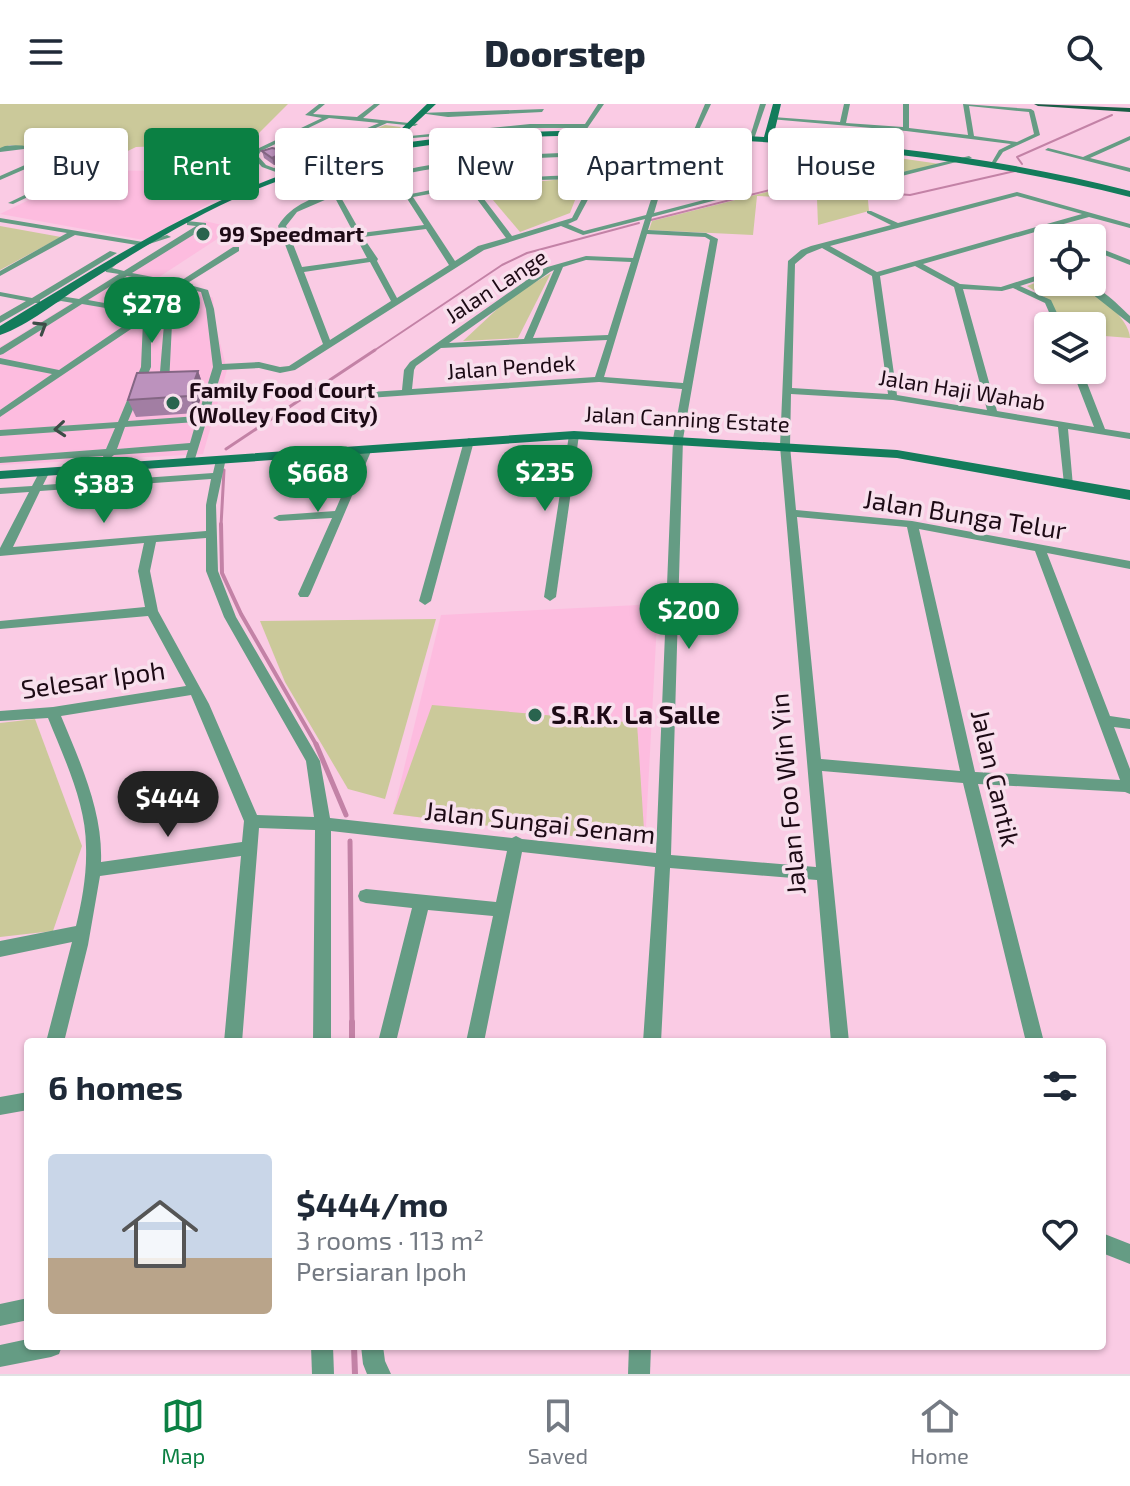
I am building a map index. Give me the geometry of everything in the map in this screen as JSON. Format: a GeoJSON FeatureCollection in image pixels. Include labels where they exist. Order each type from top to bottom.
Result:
{"type":"FeatureCollection","features":[{"type":"Feature","properties":{"kind":"main road"},"geometry":{"type":"LineString","coordinates":[[413,130],[434,104]]}},
{"type":"Feature","properties":{"kind":"main road"},"geometry":{"type":"LineString","coordinates":[[774,128],[779,104]]}},
{"type":"Feature","properties":{"kind":"main road"},"geometry":{"type":"LineString","coordinates":[[1038,104],[1130,109]]}},
{"type":"Feature","properties":{"kind":"main road"},"geometry":{"type":"LineString","coordinates":[[1084,104],[1130,109]]}},
{"type":"Feature","properties":{"kind":"main road"},"geometry":{"type":"LineString","coordinates":[[1113,104],[1130,109]]}},
{"type":"Feature","properties":{"kind":"main road"},"geometry":{"type":"LineString","coordinates":[[904,151],[995,162],[1130,194]]}},
{"type":"Feature","properties":{"kind":"main road"},"geometry":{"type":"LineString","coordinates":[[0,331],[167,237],[224,200]]}},
{"type":"Feature","properties":{"kind":"main road"},"geometry":{"type":"LineString","coordinates":[[114,265],[138,243],[224,200]]}},
{"type":"Feature","properties":{"kind":"main road"},"geometry":{"type":"LineString","coordinates":[[0,338],[49,301]]}},
{"type":"Feature","properties":{"kind":"main road","name":"Jalan Canning Estate"},"geometry":{"type":"LineString","coordinates":[[0,475],[104,467],[193,453],[221,458],[574,435],[897,454],[1130,495]]}},
{"type":"Feature","properties":{"kind":"street"},"geometry":{"type":"LineString","coordinates":[[322,104],[308,115],[385,122],[398,128]]}},
{"type":"Feature","properties":{"kind":"street"},"geometry":{"type":"LineString","coordinates":[[357,120],[377,104]]}},
{"type":"Feature","properties":{"kind":"street"},"geometry":{"type":"LineString","coordinates":[[486,112],[493,104]]}},
{"type":"Feature","properties":{"kind":"street"},"geometry":{"type":"LineString","coordinates":[[585,128],[601,104]]}},
{"type":"Feature","properties":{"kind":"street"},"geometry":{"type":"LineString","coordinates":[[697,128],[708,104]]}},
{"type":"Feature","properties":{"kind":"street"},"geometry":{"type":"LineString","coordinates":[[752,136],[763,104]]}},
{"type":"Feature","properties":{"kind":"street"},"geometry":{"type":"LineString","coordinates":[[843,123],[847,104]]}},
{"type":"Feature","properties":{"kind":"street"},"geometry":{"type":"LineString","coordinates":[[906,104],[906,129]]}},
{"type":"Feature","properties":{"kind":"street"},"geometry":{"type":"LineString","coordinates":[[971,136],[967,104],[1031,111],[1037,135],[1001,151],[995,162]]}},
{"type":"Feature","properties":{"kind":"street"},"geometry":{"type":"LineString","coordinates":[[424,113],[544,107]]}},
{"type":"Feature","properties":{"kind":"street"},"geometry":{"type":"LineString","coordinates":[[528,128],[544,107]]}},
{"type":"Feature","properties":{"kind":"street"},"geometry":{"type":"LineString","coordinates":[[327,118],[259,150],[255,156],[273,171],[385,122]]}},
{"type":"Feature","properties":{"kind":"street"},"geometry":{"type":"LineString","coordinates":[[776,119],[906,129],[1015,143]]}},
{"type":"Feature","properties":{"kind":"street"},"geometry":{"type":"LineString","coordinates":[[1085,158],[1130,138]]}},
{"type":"Feature","properties":{"kind":"street"},"geometry":{"type":"LineString","coordinates":[[0,150],[8,146],[24,148]]}},
{"type":"Feature","properties":{"kind":"street"},"geometry":{"type":"LineString","coordinates":[[1048,150],[1130,170]]}},
{"type":"Feature","properties":{"kind":"street"},"geometry":{"type":"LineString","coordinates":[[413,171],[498,157],[558,155]]}},
{"type":"Feature","properties":{"kind":"street"},"geometry":{"type":"LineString","coordinates":[[904,174],[969,158]]}},
{"type":"Feature","properties":{"kind":"street"},"geometry":{"type":"LineString","coordinates":[[0,178],[24,167]]}},
{"type":"Feature","properties":{"kind":"street"},"geometry":{"type":"LineString","coordinates":[[824,246],[1017,194],[1130,226]]}},
{"type":"Feature","properties":{"kind":"street"},"geometry":{"type":"LineString","coordinates":[[0,209],[24,197]]}},
{"type":"Feature","properties":{"kind":"street"},"geometry":{"type":"LineString","coordinates":[[315,200],[298,207],[283,222],[328,345]]}},
{"type":"Feature","properties":{"kind":"street"},"geometry":{"type":"LineString","coordinates":[[340,200],[395,301]]}},
{"type":"Feature","properties":{"kind":"street"},"geometry":{"type":"LineString","coordinates":[[412,200],[453,265]]}},
{"type":"Feature","properties":{"kind":"street"},"geometry":{"type":"LineString","coordinates":[[481,200],[509,237]]}},
{"type":"Feature","properties":{"kind":"street"},"geometry":{"type":"LineString","coordinates":[[218,367],[259,365],[286,370],[492,243],[563,224],[577,217],[586,200]]}},
{"type":"Feature","properties":{"kind":"street"},"geometry":{"type":"LineString","coordinates":[[599,379],[653,200]]}},
{"type":"Feature","properties":{"kind":"street"},"geometry":{"type":"LineString","coordinates":[[563,224],[583,233],[711,200]]}},
{"type":"Feature","properties":{"kind":"street"},"geometry":{"type":"LineString","coordinates":[[0,202],[11,203]]}},
{"type":"Feature","properties":{"kind":"street"},"geometry":{"type":"LineString","coordinates":[[869,212],[898,226]]}},
{"type":"Feature","properties":{"kind":"street"},"geometry":{"type":"LineString","coordinates":[[1052,224],[1091,214]]}},
{"type":"Feature","properties":{"kind":"street"},"geometry":{"type":"LineString","coordinates":[[0,220],[138,243]]}},
{"type":"Feature","properties":{"kind":"street"},"geometry":{"type":"LineString","coordinates":[[0,352],[203,225],[190,223]]}},
{"type":"Feature","properties":{"kind":"street"},"geometry":{"type":"LineString","coordinates":[[360,235],[429,226]]}},
{"type":"Feature","properties":{"kind":"street"},"geometry":{"type":"LineString","coordinates":[[824,246],[876,275],[1034,229]]}},
{"type":"Feature","properties":{"kind":"street"},"geometry":{"type":"LineString","coordinates":[[0,274],[75,232]]}},
{"type":"Feature","properties":{"kind":"street"},"geometry":{"type":"LineString","coordinates":[[644,232],[706,235],[714,239],[685,386],[678,439],[663,861],[652,1038]]}},
{"type":"Feature","properties":{"kind":"street"},"geometry":{"type":"LineString","coordinates":[[0,320],[49,301],[138,243],[167,237]]}},
{"type":"Feature","properties":{"kind":"street","name":"Jalan Foo Win Yin"},"geometry":{"type":"LineString","coordinates":[[824,246],[804,252],[791,263],[785,446],[840,1038]]}},
{"type":"Feature","properties":{"kind":"street"},"geometry":{"type":"LineString","coordinates":[[182,283],[236,249]]}},
{"type":"Feature","properties":{"kind":"street"},"geometry":{"type":"LineString","coordinates":[[1106,252],[1130,263]]}},
{"type":"Feature","properties":{"kind":"street"},"geometry":{"type":"LineString","coordinates":[[1106,256],[1111,254]]}},
{"type":"Feature","properties":{"kind":"street","name":"Jalan Lange"},"geometry":{"type":"LineString","coordinates":[[407,391],[409,370],[437,346],[530,280],[561,264],[586,258],[635,260]]}},
{"type":"Feature","properties":{"kind":"street"},"geometry":{"type":"LineString","coordinates":[[299,270],[374,259]]}},
{"type":"Feature","properties":{"kind":"street"},"geometry":{"type":"LineString","coordinates":[[915,263],[958,286],[993,289],[1034,279]]}},
{"type":"Feature","properties":{"kind":"street"},"geometry":{"type":"LineString","coordinates":[[528,340],[561,264]]}},
{"type":"Feature","properties":{"kind":"street"},"geometry":{"type":"LineString","coordinates":[[114,265],[127,273],[204,290]]}},
{"type":"Feature","properties":{"kind":"street"},"geometry":{"type":"LineString","coordinates":[[0,460],[110,452],[193,453],[218,367],[209,302],[204,290],[204,270]]}},
{"type":"Feature","properties":{"kind":"street"},"geometry":{"type":"LineString","coordinates":[[876,275],[893,397]]}},
{"type":"Feature","properties":{"kind":"street"},"geometry":{"type":"LineString","coordinates":[[122,309],[165,280]]}},
{"type":"Feature","properties":{"kind":"street"},"geometry":{"type":"LineString","coordinates":[[958,286],[993,413]]}},
{"type":"Feature","properties":{"kind":"street"},"geometry":{"type":"LineString","coordinates":[[1015,286],[1048,302],[1053,312]]}},
{"type":"Feature","properties":{"kind":"street"},"geometry":{"type":"LineString","coordinates":[[0,294],[82,302],[147,313]]}},
{"type":"Feature","properties":{"kind":"street"},"geometry":{"type":"LineString","coordinates":[[1102,296],[1130,321]]}},
{"type":"Feature","properties":{"kind":"street"},"geometry":{"type":"LineString","coordinates":[[136,300],[162,304]]}},
{"type":"Feature","properties":{"kind":"street"},"geometry":{"type":"LineString","coordinates":[[0,414],[162,304]]}},
{"type":"Feature","properties":{"kind":"street"},"geometry":{"type":"LineString","coordinates":[[162,304],[168,324],[164,384]]}},
{"type":"Feature","properties":{"kind":"street"},"geometry":{"type":"LineString","coordinates":[[104,467],[146,367],[147,313]]}},
{"type":"Feature","properties":{"kind":"street"},"geometry":{"type":"LineString","coordinates":[[437,346],[612,337]]}},
{"type":"Feature","properties":{"kind":"street"},"geometry":{"type":"LineString","coordinates":[[0,361],[60,373]]}},
{"type":"Feature","properties":{"kind":"street","name":"Jalan Pendek"},"geometry":{"type":"LineString","coordinates":[[339,397],[599,379],[685,386]]}},
{"type":"Feature","properties":{"kind":"street"},"geometry":{"type":"LineString","coordinates":[[202,382],[214,382]]}},
{"type":"Feature","properties":{"kind":"street"},"geometry":{"type":"LineString","coordinates":[[136,386],[177,383]]}},
{"type":"Feature","properties":{"kind":"street"},"geometry":{"type":"LineString","coordinates":[[1082,384],[1101,432]]}},
{"type":"Feature","properties":{"kind":"street","name":"Jalan Haji Wahab"},"geometry":{"type":"LineString","coordinates":[[788,391],[893,397],[1130,436]]}},
{"type":"Feature","properties":{"kind":"street"},"geometry":{"type":"LineString","coordinates":[[0,433],[202,419]]}},
{"type":"Feature","properties":{"kind":"street"},"geometry":{"type":"LineString","coordinates":[[1063,426],[1069,484]]}},
{"type":"Feature","properties":{"kind":"street"},"geometry":{"type":"LineString","coordinates":[[550,597],[574,435]]}},
{"type":"Feature","properties":{"kind":"street"},"geometry":{"type":"LineString","coordinates":[[425,601],[469,441]]}},
{"type":"Feature","properties":{"kind":"street"},"geometry":{"type":"LineString","coordinates":[[304,594],[367,449]]}},
{"type":"Feature","properties":{"kind":"street"},"geometry":{"type":"LineString","coordinates":[[221,458],[216,476],[211,534],[212,571],[230,617],[313,761],[323,824],[322,1038]]}},
{"type":"Feature","properties":{"kind":"street"},"geometry":{"type":"LineString","coordinates":[[2,552],[44,473]]}},
{"type":"Feature","properties":{"kind":"street"},"geometry":{"type":"LineString","coordinates":[[0,491],[216,476]]}},
{"type":"Feature","properties":{"kind":"street","name":"Jalan Bunga Telur"},"geometry":{"type":"LineString","coordinates":[[792,513],[912,524],[1130,565]]}},
{"type":"Feature","properties":{"kind":"street"},"geometry":{"type":"LineString","coordinates":[[279,518],[337,514]]}},
{"type":"Feature","properties":{"kind":"street","name":"Jalan Cantik"},"geometry":{"type":"LineString","coordinates":[[912,524],[969,778],[1034,1038]]}},
{"type":"Feature","properties":{"kind":"street"},"geometry":{"type":"LineString","coordinates":[[2,552],[211,534]]}},
{"type":"Feature","properties":{"kind":"street"},"geometry":{"type":"LineString","coordinates":[[151,538],[144,571],[152,611],[225,755],[252,821],[233,1038]]}},
{"type":"Feature","properties":{"kind":"street"},"geometry":{"type":"LineString","coordinates":[[813,764],[969,778],[1130,787],[1040,550]]}},
{"type":"Feature","properties":{"kind":"street"},"geometry":{"type":"LineString","coordinates":[[0,625],[152,611]]}},
{"type":"Feature","properties":{"kind":"street","name":"Selesar Ipoh"},"geometry":{"type":"LineString","coordinates":[[0,716],[53,712],[193,690]]}},
{"type":"Feature","properties":{"kind":"street"},"geometry":{"type":"LineString","coordinates":[[53,712],[92,824],[92,870],[81,933],[56,1038]]}},
{"type":"Feature","properties":{"kind":"street"},"geometry":{"type":"LineString","coordinates":[[1106,721],[1130,724]]}},
{"type":"Feature","properties":{"kind":"street","name":"Jalan Sungai Senam"},"geometry":{"type":"LineString","coordinates":[[252,821],[323,824],[663,861],[823,874]]}},
{"type":"Feature","properties":{"kind":"street"},"geometry":{"type":"LineString","coordinates":[[476,1038],[516,843]]}},
{"type":"Feature","properties":{"kind":"street"},"geometry":{"type":"LineString","coordinates":[[92,870],[250,848]]}},
{"type":"Feature","properties":{"kind":"street"},"geometry":{"type":"LineString","coordinates":[[366,896],[502,910]]}},
{"type":"Feature","properties":{"kind":"street"},"geometry":{"type":"LineString","coordinates":[[388,1038],[422,901]]}},
{"type":"Feature","properties":{"kind":"street"},"geometry":{"type":"LineString","coordinates":[[0,949],[81,933]]}},
{"type":"Feature","properties":{"kind":"street"},"geometry":{"type":"LineString","coordinates":[[0,1106],[24,1102]]}},
{"type":"Feature","properties":{"kind":"street"},"geometry":{"type":"LineString","coordinates":[[1106,1245],[1130,1254]]}},
{"type":"Feature","properties":{"kind":"street"},"geometry":{"type":"LineString","coordinates":[[0,1315],[24,1310]]}},
{"type":"Feature","properties":{"kind":"street"},"geometry":{"type":"LineString","coordinates":[[0,1356],[31,1350]]}},
{"type":"Feature","properties":{"kind":"street"},"geometry":{"type":"LineString","coordinates":[[322,1350],[323,1374]]}},
{"type":"Feature","properties":{"kind":"street"},"geometry":{"type":"LineString","coordinates":[[372,1350],[374,1364],[380,1374]]}},
{"type":"Feature","properties":{"kind":"street"},"geometry":{"type":"LineString","coordinates":[[639,1374],[640,1350]]}},
{"type":"Feature","properties":{"kind":"shaded area"},"geometry":{"type":"Polygon","coordinates":[[[0,104],[288,104],[259,133],[259,128],[144,128],[144,147],[128,151],[128,128],[24,128],[24,147],[10,145],[0,149],[0,104]]]}},
{"type":"Feature","properties":{"kind":"shaded area"},"geometry":{"type":"Polygon","coordinates":[[[385,125],[401,127],[400,128],[378,128],[385,125]]]}},
{"type":"Feature","properties":{"kind":"shaded area"},"geometry":{"type":"Polygon","coordinates":[[[904,159],[940,164],[904,171],[904,159]]]}},
{"type":"Feature","properties":{"kind":"shaded area"},"geometry":{"type":"Polygon","coordinates":[[[128,171],[144,171],[144,200],[216,200],[144,240],[0,214],[29,200],[128,200],[128,171]]]}},
{"type":"Feature","properties":{"kind":"shaded area"},"geometry":{"type":"Polygon","coordinates":[[[558,180],[558,200],[575,200],[570,213],[520,232],[493,200],[542,200],[542,181],[558,180]]]}},
{"type":"Feature","properties":{"kind":"shaded area"},"geometry":{"type":"Polygon","coordinates":[[[768,192],[768,197],[757,196],[753,235],[649,230],[652,221],[735,200],[752,200],[752,196],[768,192]]]}},
{"type":"Feature","properties":{"kind":"shaded area"},"geometry":{"type":"Polygon","coordinates":[[[817,200],[868,200],[869,211],[818,225],[817,200]]]}},
{"type":"Feature","properties":{"kind":"shaded area"},"geometry":{"type":"Polygon","coordinates":[[[205,221],[234,228],[156,279],[194,287],[213,298],[215,323],[227,370],[203,454],[0,465],[0,347],[205,221]]]}},
{"type":"Feature","properties":{"kind":"shaded area"},"geometry":{"type":"Polygon","coordinates":[[[0,226],[61,237],[0,270],[0,226]]]}},
{"type":"Feature","properties":{"kind":"shaded area"},"geometry":{"type":"Polygon","coordinates":[[[551,273],[518,338],[463,341],[510,297],[551,273]]]}},
{"type":"Feature","properties":{"kind":"shaded area"},"geometry":{"type":"Polygon","coordinates":[[[1043,296],[1100,296],[1124,322],[1130,338],[1106,336],[1106,312],[1056,312],[1043,296]]]}},
{"type":"Feature","properties":{"kind":"shaded area","name":"S.R.K. La Salle"},"geometry":{"type":"Polygon","coordinates":[[[658,604],[645,845],[393,814],[441,615],[658,604]]]}},
{"type":"Feature","properties":{"kind":"shaded area"},"geometry":{"type":"Polygon","coordinates":[[[436,619],[385,799],[348,789],[285,682],[260,621],[436,619]]]}},
{"type":"Feature","properties":{"kind":"shaded area"},"geometry":{"type":"Polygon","coordinates":[[[432,705],[637,723],[645,845],[393,814],[432,705]]]}},
{"type":"Feature","properties":{"kind":"shaded area"},"geometry":{"type":"Polygon","coordinates":[[[35,719],[82,846],[53,931],[0,937],[0,723],[35,719]]]}},
{"type":"Feature","properties":{"kind":"building"},"geometry":{"type":"Polygon","coordinates":[[[275,149],[275,157],[272,158],[262,151],[275,149]]]}},
{"type":"Feature","properties":{"kind":"building"},"geometry":{"type":"Polygon","coordinates":[[[198,371],[189,396],[128,400],[137,373],[198,371]]]}},
{"type":"Feature","properties":{"kind":"building"},"geometry":{"type":"Polygon","coordinates":[[[303,463],[301,478],[273,480],[275,465],[303,463]]]}},
{"type":"Feature","properties":{"kind":"waterway"},"geometry":{"type":"LineString","coordinates":[[1022,164],[1017,157],[1112,115]]}},
{"type":"Feature","properties":{"kind":"waterway"},"geometry":{"type":"LineString","coordinates":[[651,220],[786,186],[910,195],[1015,171]]}},
{"type":"Feature","properties":{"kind":"waterway"},"geometry":{"type":"LineString","coordinates":[[373,351],[502,265],[527,253],[639,223]]}},
{"type":"Feature","properties":{"kind":"waterway"},"geometry":{"type":"LineString","coordinates":[[226,449],[373,351]]}},
{"type":"Feature","properties":{"kind":"waterway"},"geometry":{"type":"LineString","coordinates":[[221,525],[224,470]]}},
{"type":"Feature","properties":{"kind":"waterway"},"geometry":{"type":"LineString","coordinates":[[221,525],[222,573],[241,614],[316,745]]}},
{"type":"Feature","properties":{"kind":"waterway"},"geometry":{"type":"LineString","coordinates":[[316,745],[346,815]]}},
{"type":"Feature","properties":{"kind":"waterway"},"geometry":{"type":"LineString","coordinates":[[350,841],[352,1024]]}},
{"type":"Feature","properties":{"kind":"waterway"},"geometry":{"type":"LineString","coordinates":[[352,1024],[352,1038]]}},
{"type":"Feature","properties":{"kind":"waterway"},"geometry":{"type":"LineString","coordinates":[[354,1350],[355,1374]]}},
{"type":"Feature","properties":{"kind":"place","name":"99 Speedmart"},"geometry":{"type":"Point","coordinates":[203,234]}},
{"type":"Feature","properties":{"kind":"place","name":"Family Food Court (Wolley Food City)"},"geometry":{"type":"Point","coordinates":[173,403]}},
{"type":"Feature","properties":{"kind":"place","name":"S.R.K. La Salle"},"geometry":{"type":"Point","coordinates":[535,715]}}]}
